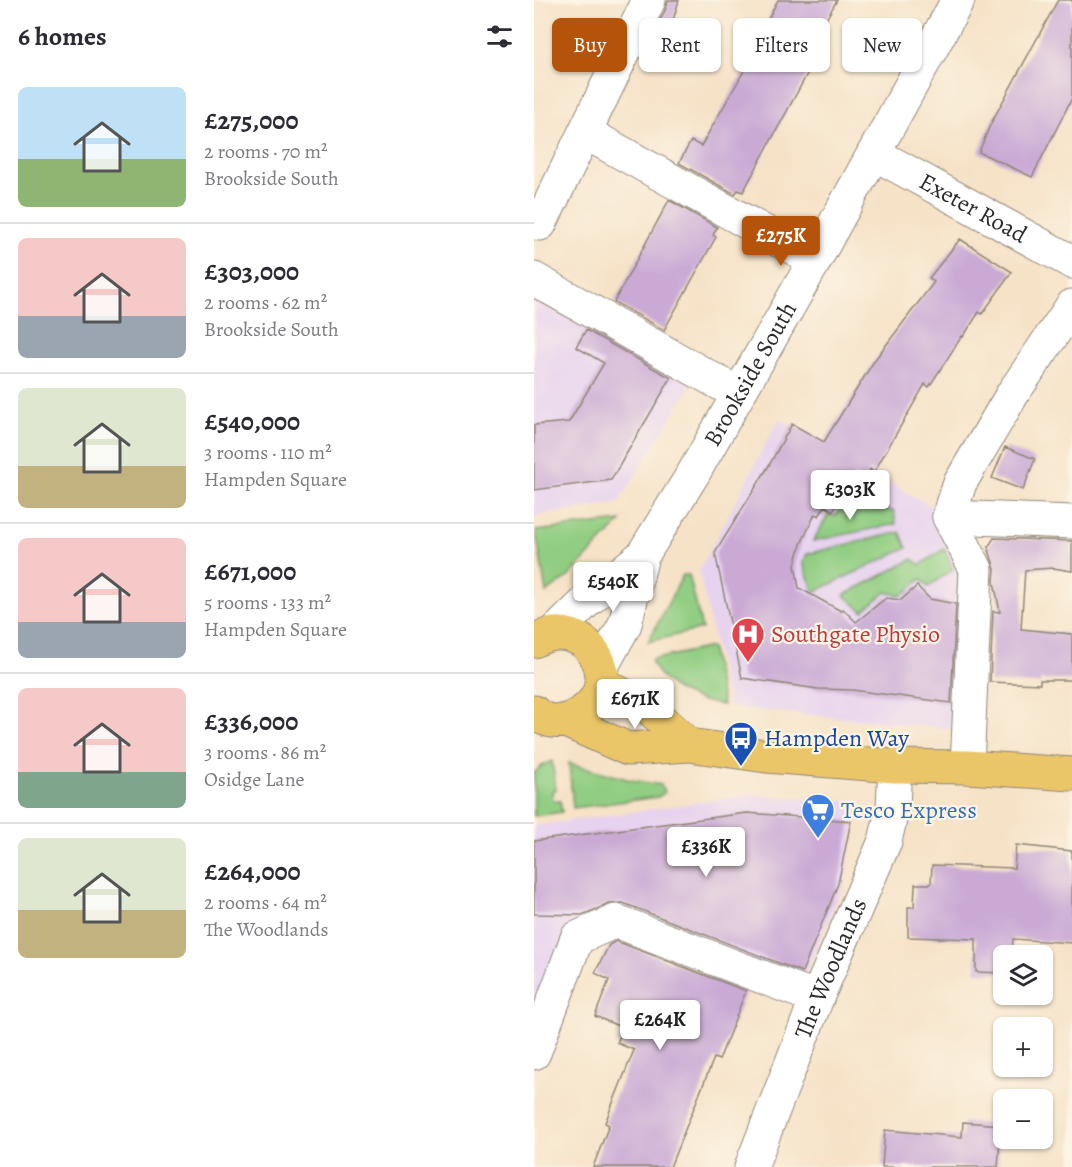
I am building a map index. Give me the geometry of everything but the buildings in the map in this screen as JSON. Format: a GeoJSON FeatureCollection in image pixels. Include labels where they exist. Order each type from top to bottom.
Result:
{"type":"FeatureCollection","features":[{"type":"Feature","properties":{"kind":"main road"},"geometry":{"type":"LineString","coordinates":[[541,635],[575,636],[591,648],[602,676],[598,697],[586,712],[544,719]]}},
{"type":"Feature","properties":{"kind":"main road"},"geometry":{"type":"LineString","coordinates":[[602,676],[649,708],[689,745]]}},
{"type":"Feature","properties":{"kind":"main road"},"geometry":{"type":"LineString","coordinates":[[544,719],[628,749],[689,745],[766,756],[895,766],[967,767],[1072,774]]}},
{"type":"Feature","properties":{"kind":"street"},"geometry":{"type":"LineString","coordinates":[[540,224],[649,0]]}},
{"type":"Feature","properties":{"kind":"street","name":"Brookside South"},"geometry":{"type":"LineString","coordinates":[[642,556],[693,474],[737,393],[815,260],[958,0]]}},
{"type":"Feature","properties":{"kind":"street"},"geometry":{"type":"LineString","coordinates":[[586,133],[815,260]]}},
{"type":"Feature","properties":{"kind":"street","name":"Exeter Road"},"geometry":{"type":"LineString","coordinates":[[875,153],[1072,262]]}},
{"type":"Feature","properties":{"kind":"street"},"geometry":{"type":"LineString","coordinates":[[534,279],[737,393]]}},
{"type":"Feature","properties":{"kind":"street"},"geometry":{"type":"LineString","coordinates":[[967,767],[976,569],[949,517],[960,483],[1013,393],[1072,306]]}},
{"type":"Feature","properties":{"kind":"street"},"geometry":{"type":"LineString","coordinates":[[949,517],[1072,522]]}},
{"type":"Feature","properties":{"kind":"street"},"geometry":{"type":"LineString","coordinates":[[541,635],[642,556]]}},
{"type":"Feature","properties":{"kind":"street"},"geometry":{"type":"LineString","coordinates":[[602,676],[625,624],[642,556]]}},
{"type":"Feature","properties":{"kind":"street","name":"The Woodlands"},"geometry":{"type":"LineString","coordinates":[[751,1167],[817,998],[885,842],[893,807],[895,766]]}},
{"type":"Feature","properties":{"kind":"street"},"geometry":{"type":"LineString","coordinates":[[534,1053],[578,939],[616,921],[817,998]]}},
{"type":"Feature","properties":{"kind":"shaded area"},"geometry":{"type":"Polygon","coordinates":[[[534,282],[698,374],[618,503],[534,516],[534,282]]]}},
{"type":"Feature","properties":{"kind":"shaded area"},"geometry":{"type":"Polygon","coordinates":[[[779,419],[945,514],[988,562],[977,731],[729,707],[699,571],[779,419]]]}},
{"type":"Feature","properties":{"kind":"shaded area"},"geometry":{"type":"Polygon","coordinates":[[[750,795],[858,802],[845,882],[795,997],[617,920],[577,939],[534,1053],[534,826],[750,795]]]}},
{"type":"Feature","properties":{"kind":"green space"},"geometry":{"type":"Polygon","coordinates":[[[842,505],[894,511],[896,524],[813,541],[829,514],[836,516],[842,505]]]}},
{"type":"Feature","properties":{"kind":"green space"},"geometry":{"type":"Polygon","coordinates":[[[621,521],[568,577],[546,593],[536,531],[621,521]]]}},
{"type":"Feature","properties":{"kind":"green space"},"geometry":{"type":"Polygon","coordinates":[[[900,532],[907,548],[814,592],[803,563],[807,554],[900,532]]]}},
{"type":"Feature","properties":{"kind":"green space"},"geometry":{"type":"Polygon","coordinates":[[[944,549],[953,569],[928,587],[921,579],[901,596],[886,592],[863,611],[844,595],[913,559],[920,565],[944,549]]]}},
{"type":"Feature","properties":{"kind":"green space"},"geometry":{"type":"Polygon","coordinates":[[[683,575],[689,575],[702,629],[648,642],[683,575]]]}},
{"type":"Feature","properties":{"kind":"green space"},"geometry":{"type":"Polygon","coordinates":[[[711,647],[723,705],[691,697],[671,686],[656,670],[651,660],[711,647]]]}},
{"type":"Feature","properties":{"kind":"green space"},"geometry":{"type":"Polygon","coordinates":[[[552,761],[556,790],[552,791],[553,801],[560,801],[562,812],[534,816],[534,773],[552,761]]]}},
{"type":"Feature","properties":{"kind":"green space"},"geometry":{"type":"Polygon","coordinates":[[[569,763],[631,780],[661,785],[665,792],[658,797],[573,808],[569,763]]]}},
{"type":"Feature","properties":{"kind":"place","name":"Southgate Physio"},"geometry":{"type":"Point","coordinates":[748,663]}},
{"type":"Feature","properties":{"kind":"place","name":"Hampden Way"},"geometry":{"type":"Point","coordinates":[741,767]}},
{"type":"Feature","properties":{"kind":"place","name":"Tesco Express"},"geometry":{"type":"Point","coordinates":[818,839]}}]}
